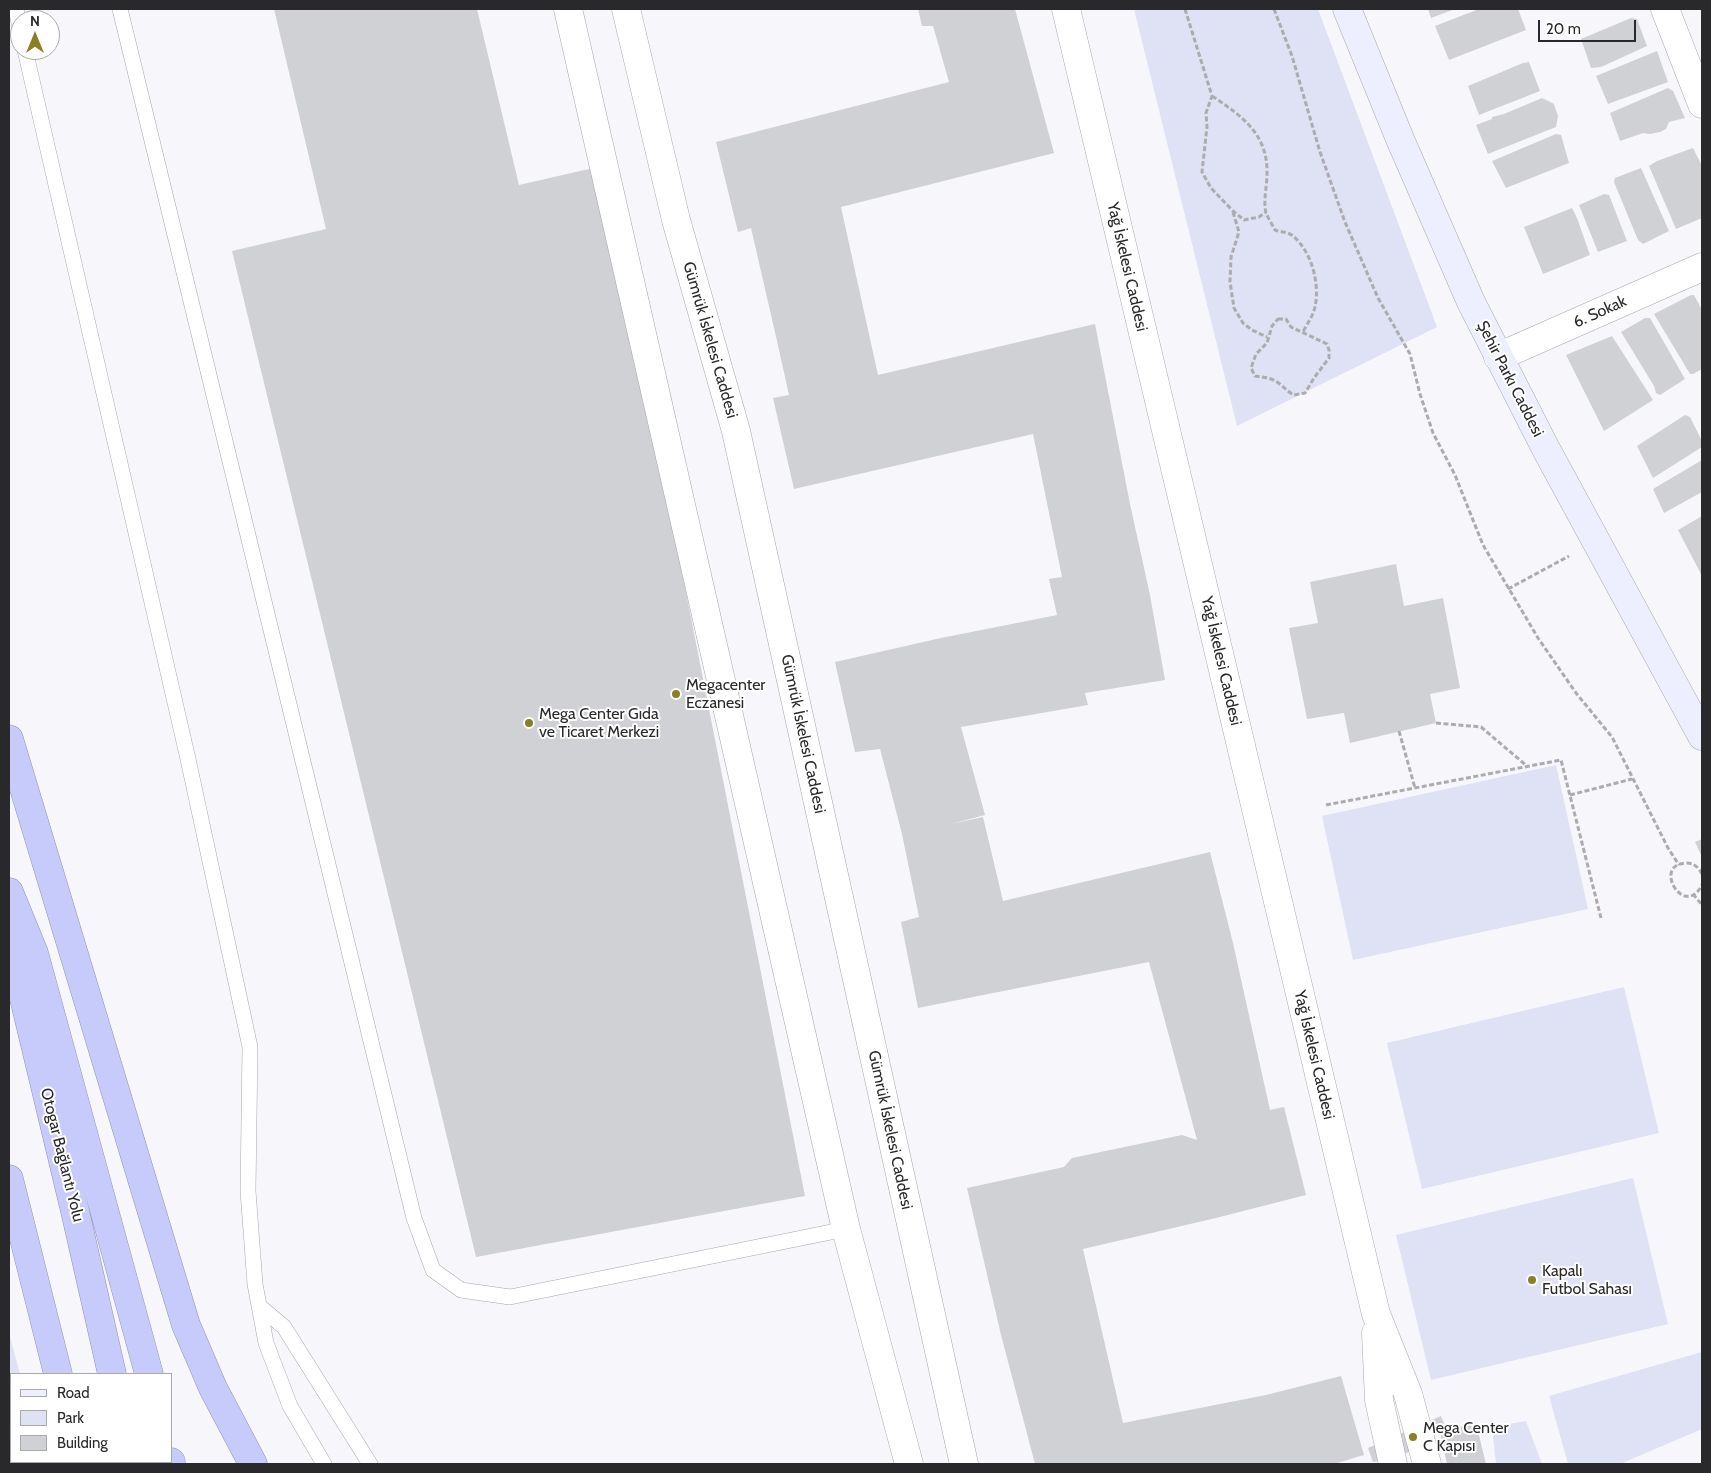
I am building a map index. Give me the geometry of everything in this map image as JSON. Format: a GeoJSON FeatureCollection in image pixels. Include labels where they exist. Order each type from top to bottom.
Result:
{"type":"FeatureCollection","features":[{"type":"Feature","properties":{"kind":"highway"},"geometry":{"type":"LineString","coordinates":[[9,739],[186,1325],[213,1388],[253,1464]]}},
{"type":"Feature","properties":{"kind":"highway"},"geometry":{"type":"LineString","coordinates":[[9,892],[34,954],[149,1373]]}},
{"type":"Feature","properties":{"kind":"highway","name":"Otogar Bağlantı Yolu"},"geometry":{"type":"LineString","coordinates":[[9,936],[73,1201],[112,1373]]}},
{"type":"Feature","properties":{"kind":"highway"},"geometry":{"type":"LineString","coordinates":[[9,1179],[58,1373]]}},
{"type":"Feature","properties":{"kind":"main road","name":"Şehir Parkı Caddesi"},"geometry":{"type":"LineString","coordinates":[[1347,9],[1407,156],[1471,302],[1498,357],[1702,736]]}},
{"type":"Feature","properties":{"kind":"street"},"geometry":{"type":"LineString","coordinates":[[568,9],[846,1230],[909,1464]]}},
{"type":"Feature","properties":{"kind":"street","name":"Gümrük İskelesi Caddesi"},"geometry":{"type":"LineString","coordinates":[[626,9],[676,220],[736,431],[964,1464]]}},
{"type":"Feature","properties":{"kind":"street","name":"Yağ İskelesi Caddesi"},"geometry":{"type":"LineString","coordinates":[[1066,9],[1376,1314]]}},
{"type":"Feature","properties":{"kind":"street"},"geometry":{"type":"LineString","coordinates":[[1665,9],[1702,104]]}},
{"type":"Feature","properties":{"kind":"street","name":"6. Sokak"},"geometry":{"type":"LineString","coordinates":[[1498,357],[1702,267]]}},
{"type":"Feature","properties":{"kind":"street"},"geometry":{"type":"LineString","coordinates":[[1376,1314],[1379,1400],[1394,1464]]}},
{"type":"Feature","properties":{"kind":"street"},"geometry":{"type":"LineString","coordinates":[[1376,1314],[1408,1394],[1427,1464]]}},
{"type":"Feature","properties":{"kind":"lane"},"geometry":{"type":"LineString","coordinates":[[120,9],[414,1218],[433,1270],[461,1290],[510,1297],[846,1230]]}},
{"type":"Feature","properties":{"kind":"lane"},"geometry":{"type":"LineString","coordinates":[[27,60],[186,750],[250,1047],[248,1191],[255,1284],[266,1343],[290,1406],[324,1464]]}},
{"type":"Feature","properties":{"kind":"lane"},"geometry":{"type":"LineString","coordinates":[[259,1306],[284,1328],[370,1464]]}},
{"type":"Feature","properties":{"kind":"path"},"geometry":{"type":"LineString","coordinates":[[1184,9],[1212,96],[1242,117],[1256,133],[1266,156],[1268,173],[1266,212],[1275,230],[1292,235],[1309,256],[1315,278],[1316,298],[1314,308],[1303,332]]}},
{"type":"Feature","properties":{"kind":"path"},"geometry":{"type":"LineString","coordinates":[[1274,9],[1292,56],[1320,152],[1345,222],[1378,298],[1410,354],[1420,394],[1433,432],[1456,475],[1484,545],[1538,638],[1576,693],[1612,737],[1668,848],[1679,865]]}},
{"type":"Feature","properties":{"kind":"path"},"geometry":{"type":"LineString","coordinates":[[1212,96],[1206,113],[1207,126],[1202,172],[1211,188],[1233,212],[1244,220],[1259,217],[1266,212]]}},
{"type":"Feature","properties":{"kind":"path"},"geometry":{"type":"LineString","coordinates":[[1233,212],[1239,232],[1231,257],[1230,282],[1234,308],[1243,322],[1252,330],[1268,337]]}},
{"type":"Feature","properties":{"kind":"path"},"geometry":{"type":"LineString","coordinates":[[1278,319],[1286,319],[1292,327],[1327,344],[1329,358],[1318,371],[1306,393],[1294,396],[1271,379],[1255,376],[1251,368],[1256,354],[1267,343],[1268,337],[1272,326],[1278,319]]}},
{"type":"Feature","properties":{"kind":"path"},"geometry":{"type":"LineString","coordinates":[[1508,589],[1597,542]]}},
{"type":"Feature","properties":{"kind":"path"},"geometry":{"type":"LineString","coordinates":[[1436,723],[1481,727],[1527,766]]}},
{"type":"Feature","properties":{"kind":"path"},"geometry":{"type":"LineString","coordinates":[[1399,731],[1415,788]]}},
{"type":"Feature","properties":{"kind":"path"},"geometry":{"type":"LineString","coordinates":[[1326,805],[1561,760],[1600,918]]}},
{"type":"Feature","properties":{"kind":"path"},"geometry":{"type":"LineString","coordinates":[[1570,794],[1632,779]]}},
{"type":"Feature","properties":{"kind":"path"},"geometry":{"type":"LineString","coordinates":[[1702,873],[1699,868],[1690,863],[1679,865],[1672,872],[1671,883],[1677,892],[1682,895],[1693,894],[1702,885]]}},
{"type":"Feature","properties":{"kind":"path"},"geometry":{"type":"LineString","coordinates":[[1693,894],[1702,905]]}},
{"type":"Feature","properties":{"kind":"green space"},"geometry":{"type":"Polygon","coordinates":[[[1134,9],[1318,9],[1437,327],[1237,426],[1134,9]]]}},
{"type":"Feature","properties":{"kind":"green space"},"geometry":{"type":"Polygon","coordinates":[[[1556,765],[1588,909],[1353,960],[1322,816],[1556,765]]]}},
{"type":"Feature","properties":{"kind":"green space"},"geometry":{"type":"Polygon","coordinates":[[[1624,987],[1659,1133],[1422,1189],[1387,1043],[1624,987]]]}},
{"type":"Feature","properties":{"kind":"green space","name":"Kapalı Futbol Sahası"},"geometry":{"type":"Polygon","coordinates":[[[1633,1178],[1668,1324],[1431,1380],[1396,1235],[1633,1178]]]}},
{"type":"Feature","properties":{"kind":"green space"},"geometry":{"type":"Polygon","coordinates":[[[9,1333],[20,1373],[10,1373],[10,1397],[9,1333]]]}},
{"type":"Feature","properties":{"kind":"green space"},"geometry":{"type":"Polygon","coordinates":[[[1702,1352],[1702,1429],[1620,1464],[1568,1464],[1549,1396],[1702,1352]]]}},
{"type":"Feature","properties":{"kind":"green space"},"geometry":{"type":"Polygon","coordinates":[[[1526,1421],[1542,1464],[1496,1464],[1492,1427],[1526,1421]]]}},
{"type":"Feature","properties":{"kind":"building","name":"Mega Center Gıda ve Ticaret Merkezi"},"geometry":{"type":"Polygon","coordinates":[[[274,9],[477,9],[519,185],[602,166],[805,1196],[476,1257],[232,251],[326,229],[274,9]]]}},
{"type":"Feature","properties":{"kind":"building"},"geometry":{"type":"Polygon","coordinates":[[[918,9],[1015,9],[1054,153],[841,207],[878,375],[1095,324],[1130,504],[1150,595],[1165,680],[1085,693],[1088,705],[961,727],[985,815],[951,824],[983,817],[1003,901],[1210,852],[1233,943],[1270,1110],[1284,1107],[1306,1195],[1083,1249],[1123,1423],[1266,1395],[1341,1376],[1364,1455],[1334,1464],[1035,1464],[1001,1335],[967,1188],[1064,1167],[1072,1158],[1182,1135],[1197,1140],[1149,962],[918,1008],[901,922],[919,917],[902,834],[880,749],[855,752],[835,662],[941,638],[1057,615],[1049,579],[1062,577],[1033,434],[794,489],[773,398],[789,395],[777,341],[751,228],[738,232],[716,142],[949,82],[933,26],[922,26],[918,9]]]}},
{"type":"Feature","properties":{"kind":"building"},"geometry":{"type":"Polygon","coordinates":[[[1428,9],[1455,9],[1431,18],[1428,9]]]}},
{"type":"Feature","properties":{"kind":"building"},"geometry":{"type":"Polygon","coordinates":[[[1479,9],[1518,9],[1526,30],[1449,60],[1435,26],[1479,9]]]}},
{"type":"Feature","properties":{"kind":"building"},"geometry":{"type":"Polygon","coordinates":[[[1631,18],[1637,19],[1647,46],[1601,67],[1591,68],[1581,39],[1631,18]]]}},
{"type":"Feature","properties":{"kind":"building"},"geometry":{"type":"Polygon","coordinates":[[[1657,51],[1668,82],[1608,104],[1596,76],[1657,51]]]}},
{"type":"Feature","properties":{"kind":"building"},"geometry":{"type":"Polygon","coordinates":[[[1529,62],[1540,91],[1479,115],[1468,86],[1529,62]]]}},
{"type":"Feature","properties":{"kind":"building"},"geometry":{"type":"Polygon","coordinates":[[[1668,88],[1673,91],[1685,118],[1669,122],[1666,129],[1660,132],[1643,133],[1620,141],[1610,113],[1668,88]]]}},
{"type":"Feature","properties":{"kind":"building"},"geometry":{"type":"Polygon","coordinates":[[[1542,98],[1554,104],[1558,116],[1556,127],[1488,154],[1476,125],[1542,98]]]}},
{"type":"Feature","properties":{"kind":"building"},"geometry":{"type":"Polygon","coordinates":[[[1556,134],[1561,135],[1569,163],[1506,188],[1492,161],[1556,134]]]}},
{"type":"Feature","properties":{"kind":"building"},"geometry":{"type":"Polygon","coordinates":[[[1693,148],[1702,166],[1702,218],[1676,229],[1649,166],[1657,161],[1693,148]]]}},
{"type":"Feature","properties":{"kind":"building"},"geometry":{"type":"Polygon","coordinates":[[[1641,168],[1669,231],[1643,244],[1638,240],[1614,182],[1615,178],[1641,168]]]}},
{"type":"Feature","properties":{"kind":"building"},"geometry":{"type":"Polygon","coordinates":[[[1604,194],[1609,195],[1627,241],[1598,252],[1579,205],[1604,194]]]}},
{"type":"Feature","properties":{"kind":"building"},"geometry":{"type":"Polygon","coordinates":[[[1572,208],[1590,255],[1543,274],[1524,227],[1572,208]]]}},
{"type":"Feature","properties":{"kind":"building"},"geometry":{"type":"Polygon","coordinates":[[[1694,295],[1702,310],[1702,369],[1693,374],[1690,374],[1654,314],[1694,295]]]}},
{"type":"Feature","properties":{"kind":"building"},"geometry":{"type":"Polygon","coordinates":[[[1645,318],[1650,318],[1685,379],[1660,395],[1656,393],[1654,386],[1621,332],[1645,318]]]}},
{"type":"Feature","properties":{"kind":"building"},"geometry":{"type":"Polygon","coordinates":[[[1612,336],[1653,400],[1604,431],[1566,355],[1612,336]]]}},
{"type":"Feature","properties":{"kind":"building"},"geometry":{"type":"Polygon","coordinates":[[[1685,415],[1690,417],[1702,441],[1702,447],[1653,478],[1637,446],[1685,415]]]}},
{"type":"Feature","properties":{"kind":"building"},"geometry":{"type":"Polygon","coordinates":[[[1702,460],[1702,492],[1664,513],[1653,489],[1702,460]]]}},
{"type":"Feature","properties":{"kind":"building"},"geometry":{"type":"Polygon","coordinates":[[[1702,516],[1702,576],[1678,530],[1702,516]]]}},
{"type":"Feature","properties":{"kind":"building"},"geometry":{"type":"Polygon","coordinates":[[[1396,564],[1404,606],[1443,598],[1460,688],[1430,694],[1436,723],[1350,743],[1344,713],[1307,719],[1289,628],[1318,623],[1310,582],[1396,564]]]}},
{"type":"Feature","properties":{"kind":"building"},"geometry":{"type":"Polygon","coordinates":[[[1702,839],[1702,857],[1695,842],[1702,839]]]}},
{"type":"Feature","properties":{"kind":"building"},"geometry":{"type":"Polygon","coordinates":[[[1441,1416],[1446,1428],[1441,1431],[1476,1423],[1486,1464],[1447,1464],[1440,1432],[1409,1452],[1397,1457],[1373,1462],[1368,1448],[1441,1416]]]}},
{"type":"Feature","properties":{"kind":"place","name":"Megacenter Eczanesi"},"geometry":{"type":"Point","coordinates":[676,694]}},
{"type":"Feature","properties":{"kind":"place","name":"Mega Center Gıda ve Ticaret Merkezi"},"geometry":{"type":"Point","coordinates":[529,723]}},
{"type":"Feature","properties":{"kind":"place","name":"Kapalı Futbol Sahası"},"geometry":{"type":"Point","coordinates":[1532,1280]}},
{"type":"Feature","properties":{"kind":"place","name":"Mega Center C Kapısı"},"geometry":{"type":"Point","coordinates":[1413,1437]}}]}
